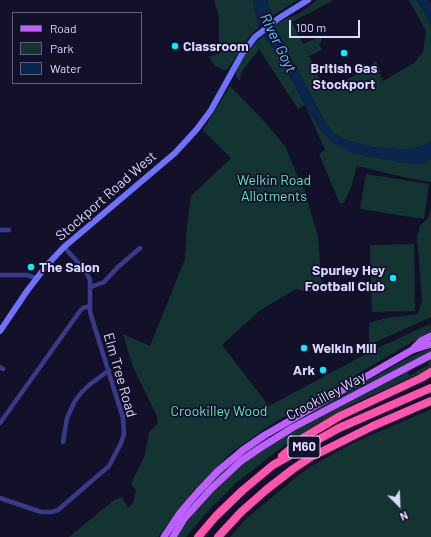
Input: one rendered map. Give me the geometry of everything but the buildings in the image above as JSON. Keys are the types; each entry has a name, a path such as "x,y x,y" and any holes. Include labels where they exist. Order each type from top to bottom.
{"highway":[{"name":"M60","path":"198,537 216,516 243,490 303,438 327,423 431,372"},
{"name":"M60","path":"273,465 339,428 431,388"},
{"name":"M60","path":"218,537 241,512 266,490 311,457 373,426 431,401"}],"main road":[{"name":"Stockport Road West","path":"0,331 36,278 64,247 175,153 197,129 211,110 242,54 260,32 308,0"},
{"name":"Crookilley Way","path":"412,350 421,341 431,336"},
{"name":"Crookilley Way","path":"164,537 180,513 198,492 218,471 243,450 265,435 412,350 431,344"},
{"name":"Crookilley Way","path":"173,537 184,519 211,489 241,461 292,428 431,355"}],"street":[{"path":"0,230 9,230"},
{"name":"Elm Tree Road","path":"0,498 41,512 58,510 109,466 124,434 123,418 92,318 90,306 90,280 85,270 64,247"},
{"path":"91,287 104,282 118,267 140,248"},
{"path":"0,275 26,275 36,278"},
{"path":"0,423 80,311 83,308 90,306"},
{"path":"63,442 67,418 75,401 88,386 109,370"}],"green space":[{"path":"214,0 253,0 259,27 245,42 226,70 215,66 209,57 221,53 219,45 219,15"},
{"path":"267,0 298,0 272,16"},
{"path":"317,0 332,1 292,22 303,44 322,36 323,37 319,45 322,50 309,56 325,90 356,75 355,74 364,70 376,61 383,81 414,63 423,52 426,31 409,0 416,0 425,13 431,27 431,140 423,146 408,150 372,147 346,140 333,133 324,120 274,26 281,21 300,13"},
{"path":"263,35 281,59 305,105 298,109 259,49 241,73 240,81 236,76 237,69 247,52"},
{"path":"230,86 263,120 285,146 300,182 308,196 306,197 318,236 322,289 308,292 296,289 259,311 222,345 269,406 375,349 430,324 431,331 274,423 232,452 194,490 158,537 69,537 114,500 122,497 128,508 133,503 136,490 131,484 145,455 149,432 158,423 156,414 133,367 123,334 150,346 185,259 191,196 231,158 203,130"},
{"path":"305,105 324,135 353,153 411,164 420,164 431,159 431,182 357,166 351,187 344,203 340,204 319,154 325,150"},
{"path":"366,174 429,184 424,219 360,209"},
{"path":"431,208 431,317 369,345 369,323 386,318 418,314 422,301 417,237 420,226 429,217"},
{"name":"Spurley Hey Football Club","path":"414,244 415,311 372,312 370,245"},
{"path":"431,348 431,353 241,458 210,485 169,537 181,518 206,487 247,451 298,420 408,358"},
{"path":"431,359 431,368 351,405 286,444 236,483 207,512 186,537 177,537 186,523 212,492 229,475 248,460 283,437 410,370 411,371 408,373 409,376 429,364 428,362 422,365 421,364"},
{"path":"431,409 431,537 230,537 247,518 301,473 315,464 353,443"}],"water":[{"path":"253,0 267,0 272,16 259,27"},
{"path":"416,0 429,0 431,3 431,27 425,13"},
{"name":"River Goyt","path":"274,26 324,120 333,133 346,140 372,147 408,150 423,146 431,140 431,159 420,164 411,164 353,153 338,146 324,135 305,105 281,59 263,35"}],"place":[{"name":"Classroom","path":"175,46"},
{"name":"British Gas Stockport","path":"344,53"},
{"name":"The Salon","path":"31,267"},
{"name":"Spurley Hey Football Club","path":"393,278"},
{"name":"Welkin Mill","path":"304,348"},
{"name":"Ark","path":"323,370"}],"park label":[{"name":"Welkin Road Allotments","path":"274,188"},
{"name":"Crookilley Wood","path":"219,411"}]}
